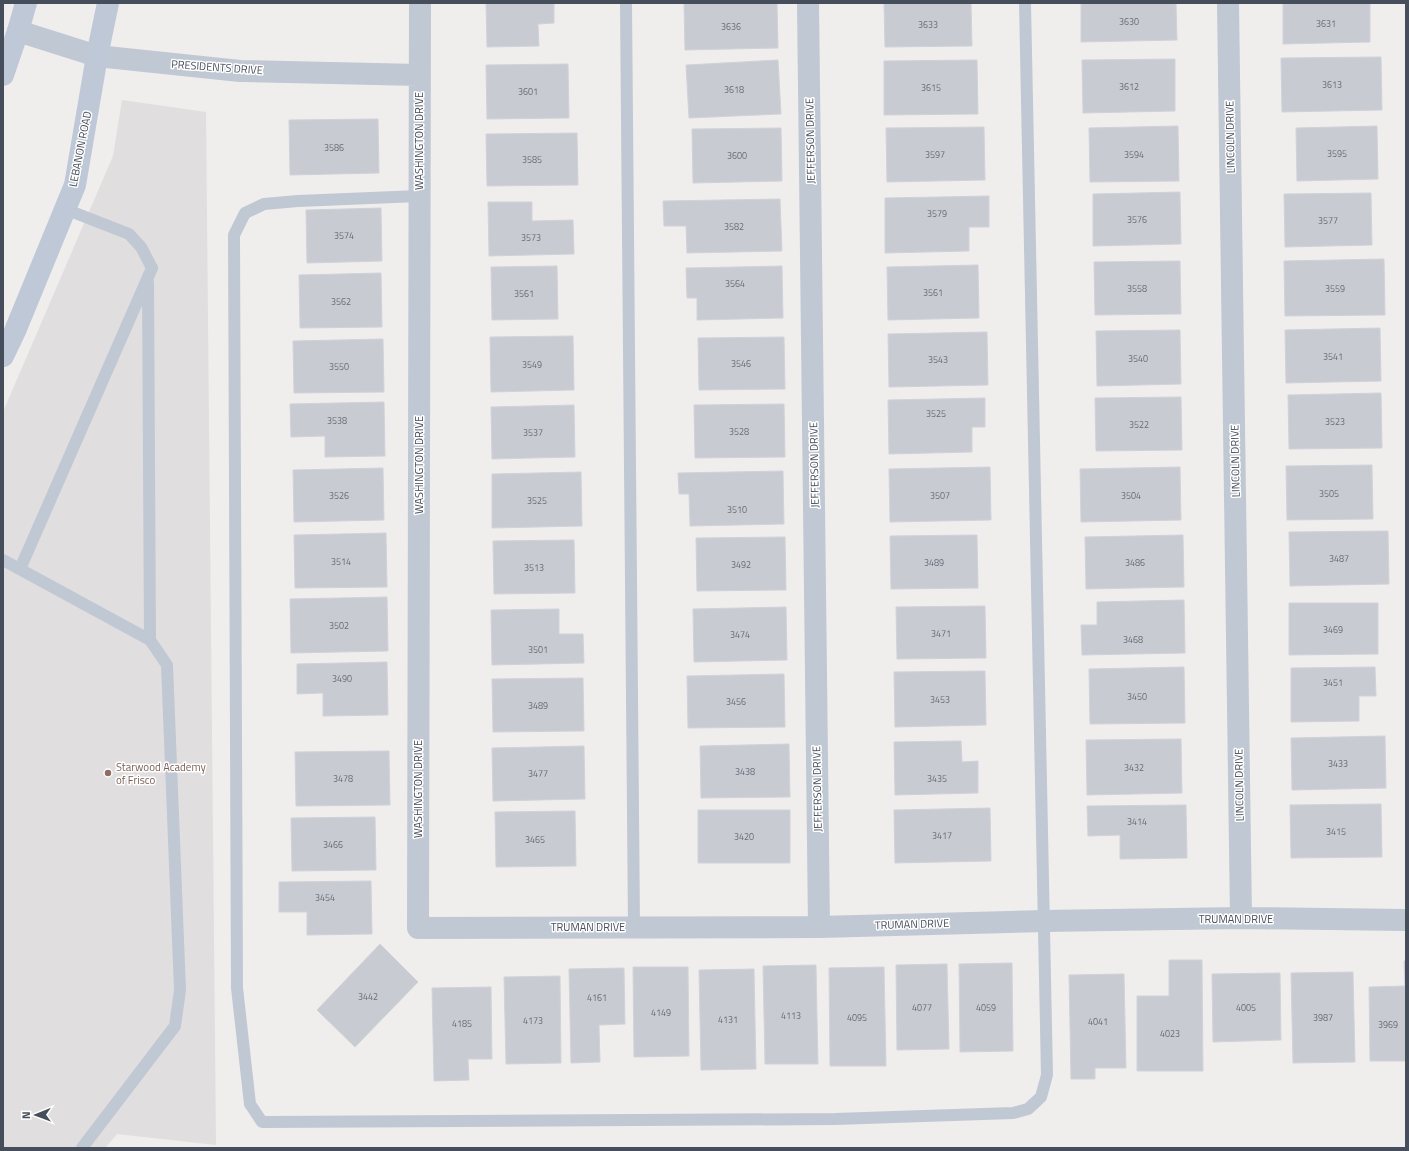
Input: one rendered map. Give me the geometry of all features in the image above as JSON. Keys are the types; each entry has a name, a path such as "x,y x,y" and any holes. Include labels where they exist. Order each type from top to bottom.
{"main road":[{"path":"3,75 26,3"},
{"name":"LEBANON ROAD","path":"3,356 15,331 75,185 97,56 108,3"}],"street":[{"name":"WASHINGTON DRIVE","path":"418,928 420,3"},
{"name":"JEFFERSON DRIVE","path":"808,3 819,926"},
{"name":"LINCOLN DRIVE","path":"1228,3 1241,918"},
{"name":"PRESIDENTS DRIVE","path":"18,31 97,56 240,70 420,75"},
{"name":"TRUMAN DRIVE","path":"418,928 819,926 1241,918 1406,920"}],"lane":[{"path":"626,3 634,927"},
{"path":"419,196 298,201 264,204 245,213 234,235 237,988 250,1104 262,1122 834,1119 1013,1112 1028,1109 1041,1097 1047,1075 1025,3"},
{"path":"20,569 152,268 141,247 129,234 65,209"},
{"path":"148,276 150,640"},
{"path":"3,560 150,640 167,665 180,990 175,1026 82,1148"}],"shaded area":[{"name":"Starwood Academy of Frisco","path":"122,100 206,112 216,1145 117,1134 105,1148 3,1148 3,412 113,156"}],"building":[{"path":"486,3 554,3 554,23 538,24 539,46 487,47"},
{"path":"684,3 777,3 778,48 685,50"},
{"path":"884,3 971,3 972,46 885,47"},
{"path":"1081,3 1176,3 1177,40 1081,42"},
{"path":"1283,3 1370,3 1370,42 1283,44"},
{"path":"1381,57 1382,110 1282,112 1281,58"},
{"path":"1175,59 1175,111 1083,113 1082,60"},
{"path":"778,60 781,114 689,118 686,65"},
{"path":"977,60 978,114 884,115 884,61"},
{"path":"568,64 569,118 487,119 486,65"},
{"path":"378,119 379,173 290,175 289,120"},
{"path":"1178,126 1179,181 1090,182 1089,128"},
{"path":"1377,126 1378,179 1297,181 1296,128"},
{"path":"984,127 985,180 887,182 886,128"},
{"path":"781,128 782,181 693,183 692,129"},
{"path":"577,133 578,185 487,186 486,134"},
{"path":"1180,192 1181,244 1093,246 1093,194"},
{"path":"1371,193 1372,245 1285,247 1284,194"},
{"path":"989,196 989,227 969,227 969,251 885,253 885,198"},
{"path":"780,199 782,251 687,253 686,226 664,226 663,201"},
{"path":"488,202 532,202 532,221 573,220 574,254 489,256"},
{"path":"381,208 382,261 307,263 306,210"},
{"path":"1384,259 1385,315 1285,316 1284,261"},
{"path":"1180,261 1181,314 1095,315 1094,262"},
{"path":"978,265 979,318 888,320 887,267"},
{"path":"557,266 558,319 492,320 491,267"},
{"path":"782,266 783,318 697,320 697,298 687,298 686,268"},
{"path":"381,273 382,327 300,328 299,275"},
{"path":"1380,328 1381,381 1286,383 1285,330"},
{"path":"1180,330 1181,384 1097,386 1096,331"},
{"path":"987,332 988,385 889,387 888,334"},
{"path":"573,336 574,390 491,392 490,337"},
{"path":"784,337 785,389 699,390 698,338"},
{"path":"383,339 384,392 294,393 293,341"},
{"path":"1381,393 1382,448 1289,449 1288,395"},
{"path":"1181,397 1182,450 1096,451 1095,398"},
{"path":"985,398 985,427 972,427 972,452 889,454 888,400"},
{"path":"384,402 385,456 325,457 325,436 291,437 290,404"},
{"path":"784,404 785,457 695,458 694,405"},
{"path":"574,405 575,457 492,459 491,407"},
{"path":"1372,465 1373,519 1287,520 1286,466"},
{"path":"990,467 991,520 890,522 889,469"},
{"path":"1180,467 1181,520 1081,522 1080,469"},
{"path":"383,468 384,520 294,522 293,470"},
{"path":"783,471 784,524 690,526 689,494 679,494 678,473"},
{"path":"581,472 582,526 492,528 492,474"},
{"path":"1388,531 1389,584 1290,586 1289,532"},
{"path":"386,533 387,587 295,588 294,535"},
{"path":"977,535 978,588 891,589 890,536"},
{"path":"1183,535 1184,587 1086,589 1085,537"},
{"path":"785,537 786,590 697,591 696,538"},
{"path":"574,540 575,593 494,594 493,541"},
{"path":"387,597 388,651 291,653 290,599"},
{"path":"1184,600 1185,653 1082,655 1081,625 1097,625 1097,602"},
{"path":"1289,603 1378,603 1378,654 1289,655"},
{"path":"985,606 986,658 897,659 896,607"},
{"path":"786,607 787,660 694,662 693,609"},
{"path":"559,609 559,634 583,634 584,663 492,665 491,610"},
{"path":"387,662 388,715 323,716 323,693 297,694 297,664"},
{"path":"1184,667 1185,723 1090,724 1089,669"},
{"path":"1375,667 1376,696 1359,696 1359,721 1291,722 1291,668"},
{"path":"985,671 986,725 895,727 894,672"},
{"path":"784,674 785,727 688,728 687,676"},
{"path":"583,678 584,731 493,732 492,679"},
{"path":"1385,736 1386,788 1292,790 1291,738"},
{"path":"1181,739 1182,793 1087,795 1086,740"},
{"path":"961,741 962,762 978,761 978,793 895,795 894,742"},
{"path":"789,744 790,797 701,798 700,746"},
{"path":"584,746 585,799 493,801 492,748"},
{"path":"389,751 390,805 296,806 295,752"},
{"path":"1381,804 1382,857 1291,858 1290,805"},
{"path":"1186,805 1187,858 1120,859 1120,835 1088,836 1087,806"},
{"path":"990,808 991,861 895,863 894,810"},
{"path":"698,810 790,810 790,863 698,863"},
{"path":"575,811 576,866 496,867 495,812"},
{"path":"375,817 376,870 292,871 291,818"},
{"path":"371,881 372,934 307,935 307,912 279,912 279,882"},
{"path":"380,944 418,982 355,1047 317,1010"},
{"path":"1169,960 1202,960 1203,1071 1137,1071 1137,996 1169,996"},
{"path":"1404,961 1406,961 1406,1061 1370,1061 1369,987 1405,986"},
{"path":"1012,963 1013,1051 960,1052 959,964"},
{"path":"947,964 949,1049 897,1050 896,965"},
{"path":"816,965 818,1064 765,1064 763,966"},
{"path":"633,967 688,967 689,1056 634,1057"},
{"path":"884,967 886,1066 830,1066 829,968"},
{"path":"624,968 625,1024 599,1025 600,1062 571,1063 569,969"},
{"path":"754,969 756,1069 701,1070 699,970"},
{"path":"1353,972 1355,1062 1293,1063 1291,973"},
{"path":"1280,973 1281,1040 1213,1042 1212,974"},
{"path":"1124,974 1126,1068 1095,1068 1095,1079 1071,1079 1069,975"},
{"path":"560,976 561,1063 506,1064 504,977"},
{"path":"491,987 492,1059 468,1059 469,1080 434,1081 432,988"}],"place":[{"name":"Starwood Academy of Frisco","path":"108,773"}]}
